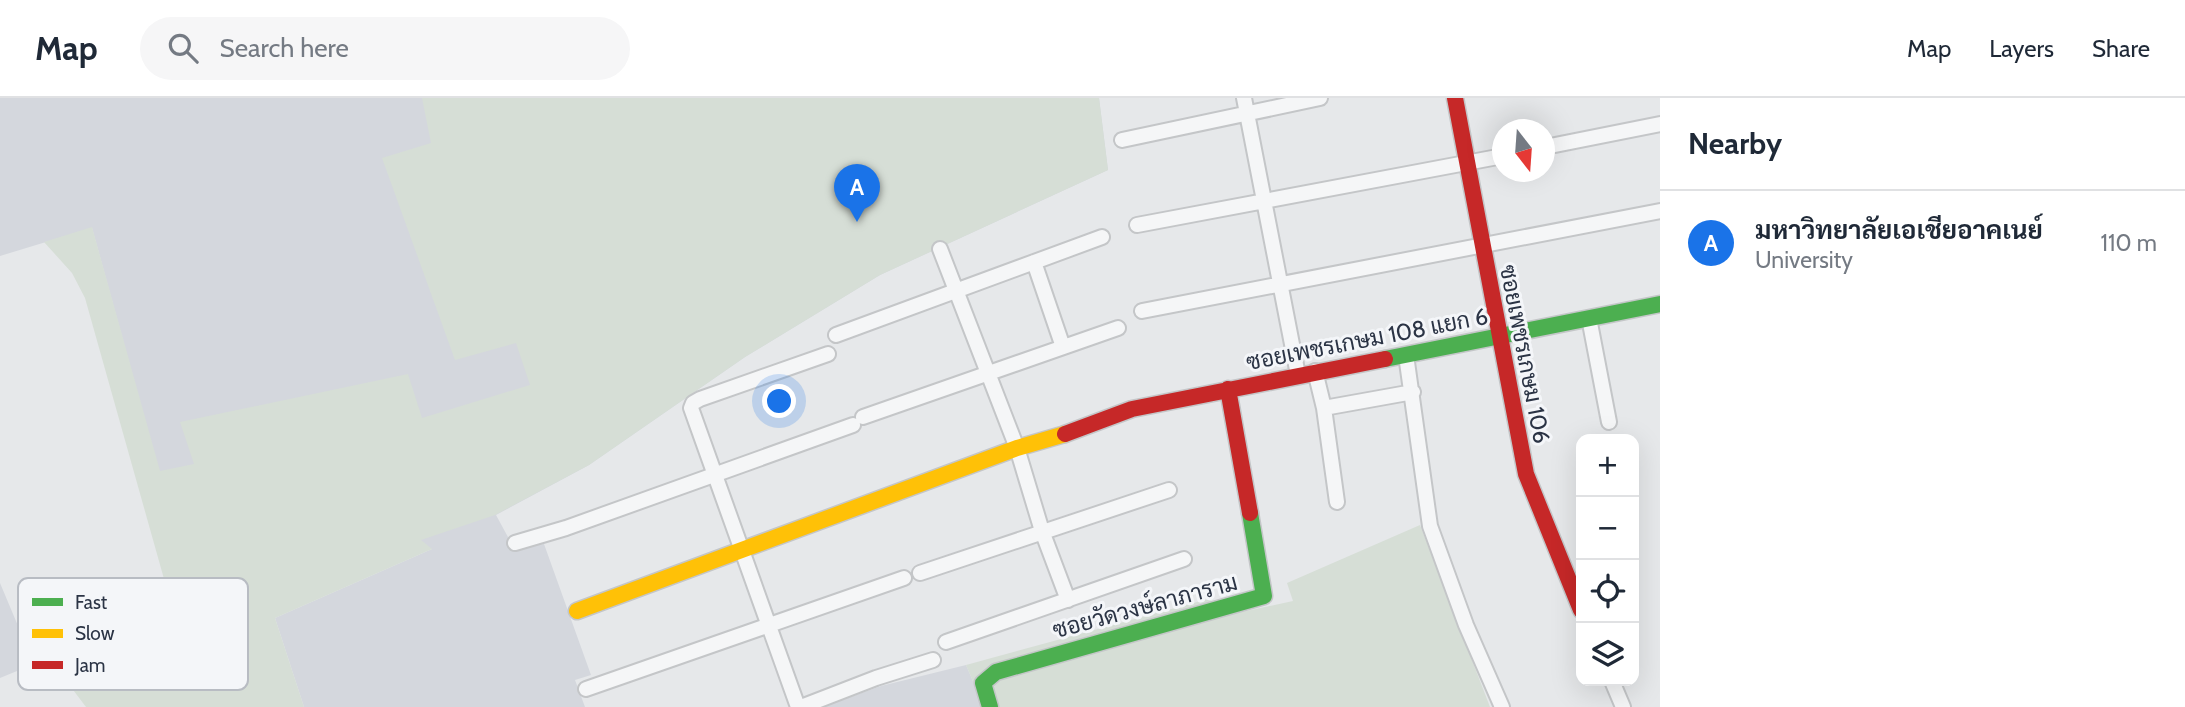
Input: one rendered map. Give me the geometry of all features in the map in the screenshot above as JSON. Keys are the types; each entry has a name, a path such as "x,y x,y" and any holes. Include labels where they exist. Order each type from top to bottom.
{"street":[{"path":"1244,98 1281,284 1307,373 1324,408 1337,502"},
{"path":"1122,140 1320,98"},
{"name":"ซอยเพชรเกษม 106","path":"1455,98 1480,246 1502,336 1525,474 1576,598"},
{"path":"1555,145 1660,124"},
{"path":"1137,225 1492,158"},
{"path":"1142,311 1660,211"},
{"path":"836,335 1102,237"},
{"path":"940,250 1017,448 1042,531 1068,600"},
{"path":"1034,262 1063,347"},
{"name":"ซอยเพชรเกษม 108 แยก 6","path":"577,611 1017,448 1164,401 1660,303"},
{"path":"1589,318 1609,422"},
{"path":"515,543 566,528 1118,328"},
{"path":"828,354 693,403 691,408 799,707 933,660"},
{"path":"1406,355 1429,520 1465,625 1502,707"},
{"name":"ซอยวัดวงษ์ลาภาราม","path":"990,707 983,683 996,672 1052,654 1255,601 1264,596 1228,388"},
{"path":"1324,408 1413,391"},
{"path":"920,573 1168,490"},
{"path":"946,642 1184,559"},
{"path":"586,688 904,578"},
{"path":"1614,686 1623,707"}],"shaded area":[{"path":"0,98 1099,98 1108,170 880,275 745,357 589,465 496,515 514,548 544,544 591,675 575,680 585,707 304,707 275,618 432,549 159,471 92,228 0,256"},
{"path":"422,98 1099,98 1108,170 880,275 745,357 589,465 495,515 421,540 432,549 275,618 304,707 86,707 73,690 248,690 248,578 164,578 85,298 72,273 44,242 92,227 160,471 194,464 180,422 408,374 422,418 530,385 516,343 455,360 382,158 431,143"},
{"path":"1420,525 1490,707 984,707 966,665 1208,599 1232,614 1293,601 1287,583"},
{"path":"0,583 18,626 18,671 0,678"},
{"path":"966,665 984,707 823,707 881,686"}],"traffic: fast":[{"path":"1385,359 1660,304"},
{"path":"990,707 983,683 996,672 1264,596 1250,513"}],"traffic: slow":[{"path":"577,611 1017,448 1065,434"}],"traffic: jam":[{"path":"1455,98 1526,474 1576,598"},
{"path":"1065,434 1132,409 1385,359"},
{"path":"1228,389 1250,513"}],"place":[{"name":"มหาวิทยาลัยเอเชียอาคเนย์","path":"857,222"}]}
